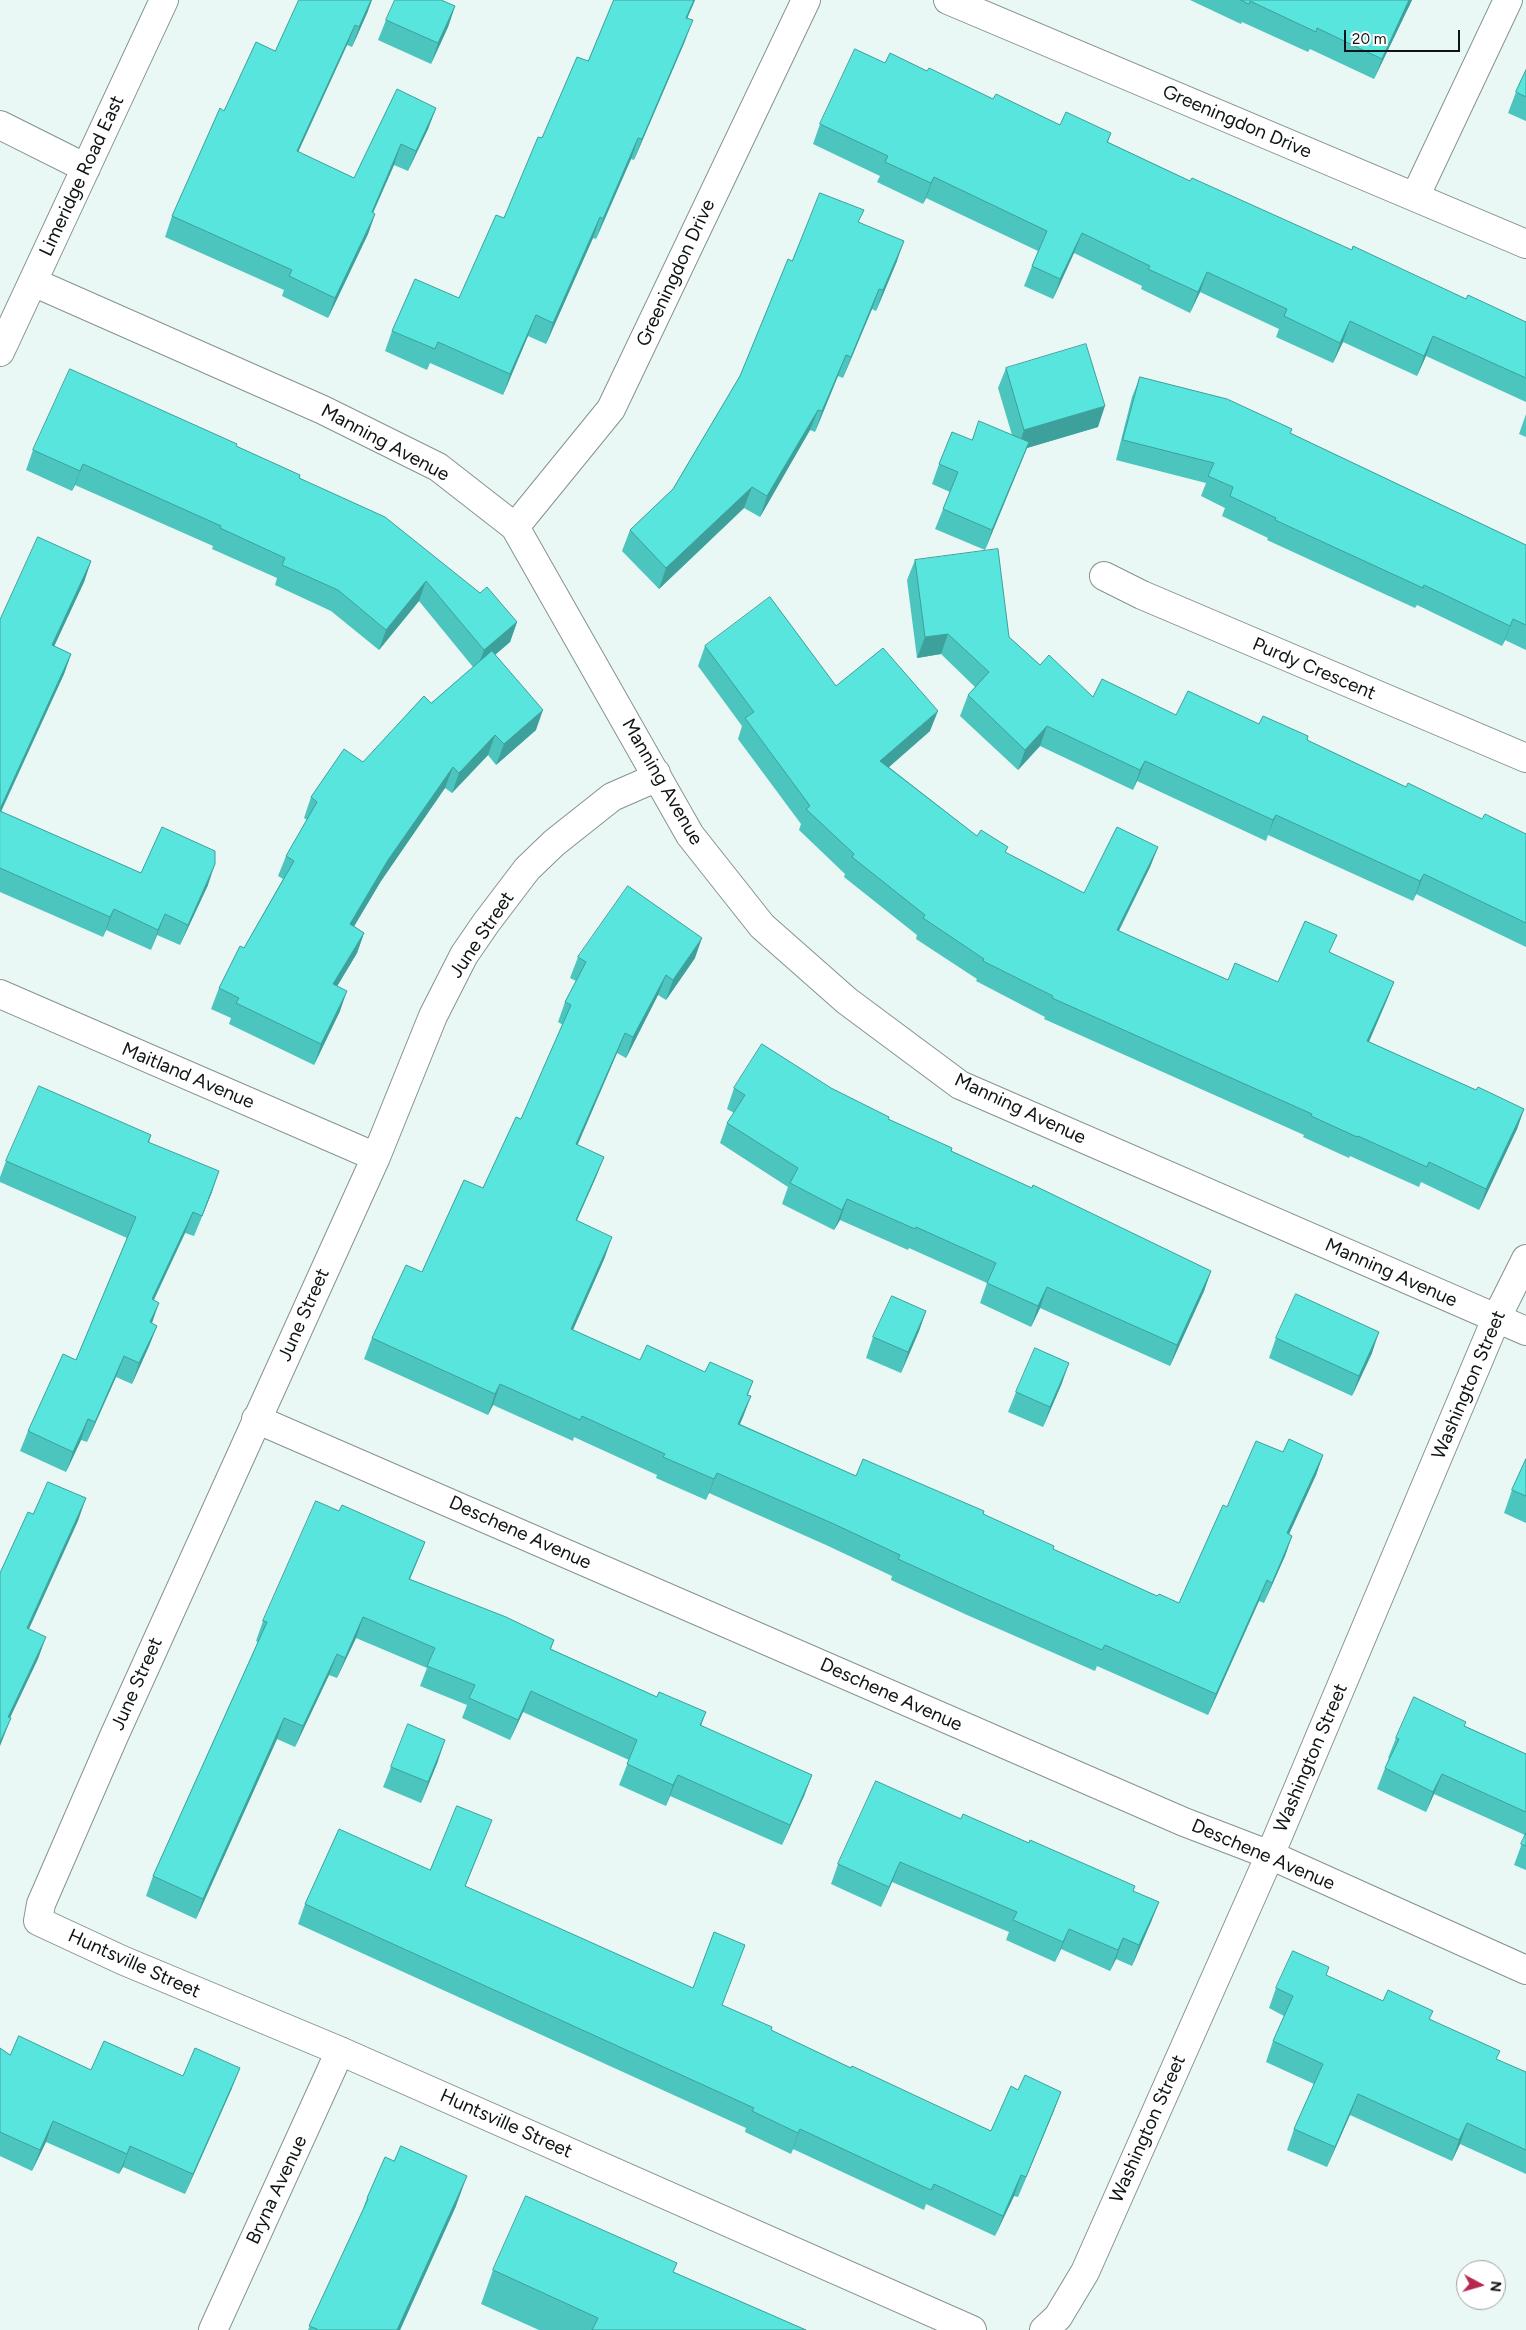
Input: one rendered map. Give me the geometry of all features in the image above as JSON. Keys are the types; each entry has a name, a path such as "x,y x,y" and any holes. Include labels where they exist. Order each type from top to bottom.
{"street":[{"name":"Limeridge Road East","path":"0,352 164,0"},
{"name":"Greeningdon Drive","path":"515,527 611,409 806,0"},
{"name":"Greeningdon Drive","path":"948,0 1526,244"},
{"path":"1415,197 1508,0"},
{"path":"0,125 86,168"},
{"name":"Manning Avenue","path":"33,282 323,410 438,467 515,527 690,835 762,926 847,1001 960,1085 1526,1331"},
{"name":"Purdy Crescent","path":"1104,576 1142,595 1526,758"},
{"name":"June Street","path":"38,1921 40,1904 256,1418 376,1157 441,1000 464,955 527,869 554,843 612,796 644,783 656,773"},
{"name":"Maitland Avenue","path":"0,994 376,1157"},
{"name":"Washington Street","path":"1044,2330 1058,2317 1084,2272 1270,1855 1496,1319 1526,1259"},
{"name":"Deschene Avenue","path":"256,1418 1184,1822 1270,1855 1526,1970"},
{"name":"Huntsville Street","path":"38,1921 122,1960 340,2051 972,2330"},
{"name":"Bryna Avenue","path":"213,2330 340,2051"}],"building":[{"path":"299,0 371,0 359,27 355,25 297,151 354,178 397,89 436,108 416,151 401,144 372,212 375,214 335,298 289,276 292,270 172,216 220,108 224,111 256,42 275,51"},
{"path":"395,0 441,0 455,6 438,43 386,20"},
{"path":"614,0 694,0 686,18 693,20 642,139 638,138 603,219 600,217 553,323 536,315 510,374 438,342 435,349 392,331 415,279 459,298 496,215 504,218 538,137 542,138 577,57 588,61"},
{"path":"1241,0 1409,0 1382,59 1317,28 1316,32 1250,1 1249,4"},
{"path":"855,49 885,63 890,53 927,71 929,68 993,99 996,94 1060,125 1066,112 1111,133 1107,142 1190,181 1192,178 1352,250 1353,246 1466,299 1468,295 1526,322 1526,378 1433,336 1424,356 1350,321 1340,343 1284,316 1287,309 1207,272 1198,292 1148,269 1150,266 1082,233 1060,279 1032,266 1047,231 934,177 931,183 885,162 888,156 820,124"},
{"path":"1526,70 1526,97 1516,92"},
{"path":"820,193 864,210 858,222 904,241 883,290 879,289 851,357 846,355 822,411 818,410 767,496 752,487 666,568 630,530 673,489 740,376 788,259 792,261"},
{"path":"1086,344 1105,406 1024,430 1006,368"},
{"path":"70,369 237,444 236,446 300,475 299,478 385,517 480,593 487,587 517,622 484,650 426,581 386,630 338,590 282,565 285,558 220,528 221,526 83,464 80,471 33,450"},
{"path":"1140,377 1227,399 1292,429 1290,433 1526,545 1526,625 1513,619 1510,626 1424,585 1423,588 1275,520 1276,518 1230,496 1233,487 1208,476 1214,463 1123,440"},
{"path":"979,421 1029,442 992,530 943,509 958,472 939,464 952,432 972,440"},
{"path":"38,537 91,561 52,645 71,654 0,809 0,620"},
{"path":"998,549 1009,637 1040,665 1049,655 1093,697 1102,679 1176,715 1188,691 1259,724 1263,716 1308,736 1307,740 1406,787 1408,783 1482,819 1485,814 1526,834 1526,923 1424,874 1420,881 1276,815 1273,820 1145,761 1140,770 1047,726 1025,750 968,695 989,672 948,634 925,637 915,560"},
{"path":"770,597 836,686 883,648 938,711 880,761 977,836 981,830 1008,847 1005,852 1084,893 1117,827 1158,847 1117,930 1228,980 1235,963 1278,982 1305,921 1337,935 1329,952 1394,982 1367,1041 1476,1090 1478,1087 1524,1109 1486,1189 1429,1162 1427,1167 1357,1137 1311,1116 1312,1114 1052,998 1053,996 983,961 984,959 923,918 925,915 852,857 854,854 806,809 810,806 745,718 754,712 705,646"},
{"path":"492,651 543,710 504,744 495,735 459,773 453,767 388,860 350,924 364,933 333,984 347,991 321,1044 236,1003 239,998 219,988 240,946 244,948 294,861 286,856 317,802 311,797 344,749 363,762 424,696 431,703"},
{"path":"0,811 141,873 162,827 215,851 215,864 188,925 165,914 158,930 114,909 110,917 0,868"},
{"path":"628,886 702,938 673,980 666,975 633,1037 625,1033 576,1144 604,1157 576,1220 612,1237 571,1329 640,1360 647,1345 705,1372 710,1362 753,1381 747,1395 751,1396 738,1424 856,1476 863,1459 984,1511 983,1514 1054,1546 1053,1549 1157,1596 1159,1594 1179,1603 1223,1505 1227,1507 1256,1441 1283,1452 1289,1439 1323,1455 1287,1533 1292,1536 1272,1583 1267,1580 1216,1694 1105,1645 1102,1650 898,1559 900,1555 834,1524 717,1473 714,1479 663,1457 665,1454 582,1416 580,1420 500,1384 495,1394 372,1338 406,1265 422,1272 464,1180 483,1188 516,1117 521,1119 571,1005 565,1002 586,962 578,957"},
{"path":"762,1044 831,1088 889,1117 888,1119 952,1148 951,1151 1032,1188 1033,1185 1211,1271 1177,1345 1047,1287 1038,1306 987,1283 996,1263 916,1227 915,1229 847,1199 842,1210 790,1183 798,1168 727,1123 745,1095 734,1088"},
{"path":"39,1086 151,1135 148,1142 219,1171 202,1216 193,1212 152,1299 159,1303 150,1322 157,1326 139,1363 124,1356 95,1422 88,1419 73,1452 28,1431 63,1354 76,1360 136,1217 6,1161"},
{"path":"1296,1294 1379,1332 1359,1376 1276,1338"},
{"path":"892,1296 926,1311 908,1352 873,1337"},
{"path":"1035,1348 1069,1363 1050,1407 1016,1392"},
{"path":"1526,1459 1526,1496 1512,1490"},
{"path":"48,1482 86,1498 27,1628 46,1637 8,1717 11,1718 0,1742 0,1573 28,1512 33,1514"},
{"path":"316,1501 339,1511 342,1505 425,1542 409,1579 506,1617 554,1640 550,1649 657,1697 659,1692 706,1712 700,1725 812,1775 790,1825 678,1775 673,1785 627,1764 637,1740 531,1691 518,1720 469,1698 475,1685 427,1666 435,1648 363,1617 345,1658 337,1654 303,1726 284,1718 203,1899 153,1876 267,1622 263,1621"},
{"path":"1414,1697 1466,1722 1464,1726 1526,1754 1526,1812 1442,1774 1433,1792 1385,1768 1399,1739 1396,1738"},
{"path":"408,1724 445,1740 428,1782 391,1767"},
{"path":"876,1781 961,1819 963,1814 1029,1843 1030,1840 1135,1886 1133,1891 1159,1902 1139,1945 1123,1938 1118,1950 1069,1929 1063,1942 1013,1920 1017,1912 900,1862 889,1887 838,1864"},
{"path":"457,1806 492,1820 465,1886 693,1988 714,1932 745,1945 722,2005 772,2027 771,2030 851,2068 852,2066 991,2131 1011,2086 1018,2090 1025,2075 1061,2092 1026,2177 1021,2175 1003,2216 934,2184 931,2190 800,2129 798,2133 752,2111 754,2108 305,1904 339,1829 430,1870"},
{"path":"1526,1833 1526,1846 1521,1844"},
{"path":"1293,1951 1329,1967 1326,1975 1383,2001 1388,1990 1433,2011 1429,2019 1500,2051 1496,2059 1526,2072 1526,2150 1467,2123 1459,2140 1358,2094 1335,2147 1294,2129 1323,2064 1273,2041 1293,1996 1276,1988"},
{"path":"19,2036 91,2070 104,2041 183,2076 195,2048 240,2068 193,2174 130,2146 127,2154 53,2121 40,2150 0,2132 0,2048 10,2055"},
{"path":"401,2146 467,2176 397,2330 317,2330 309,2326 368,2199 385,2157 394,2161"},
{"path":"526,2196 677,2263 673,2272 806,2330 592,2330 598,2318 493,2270"}]}
